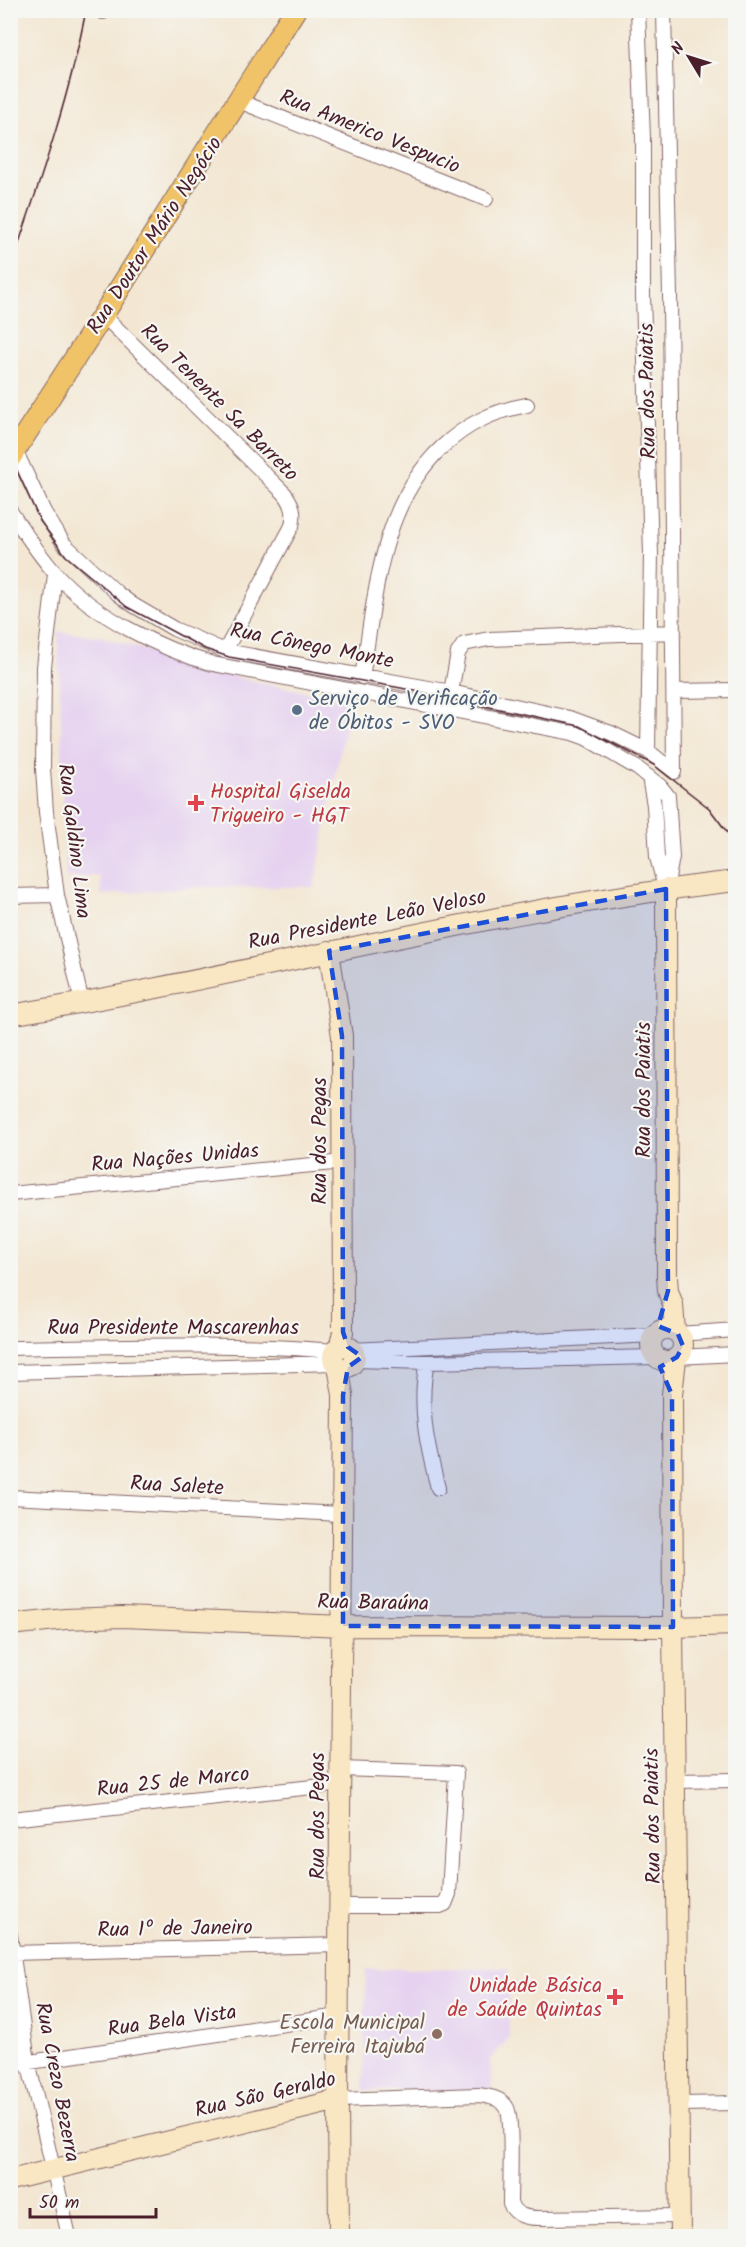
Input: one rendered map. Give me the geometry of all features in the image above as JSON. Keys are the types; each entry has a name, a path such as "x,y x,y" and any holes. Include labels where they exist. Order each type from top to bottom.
{"main road":[{"name":"Rua Doutor Mário Negócio","path":"13,454 295,10"},
{"name":"Rua Presidente Leão Veloso","path":"10,1015 82,1004 499,917 666,889 735,881"},
{"name":"Rua dos Paiatis","path":"666,889 668,1291 673,1305 666,1333"},
{"name":"Rua dos Pegas","path":"329,951 342,1036 344,1162 339,2236"},
{"path":"666,1333 683,1346 666,1358 650,1346 666,1333"},
{"name":"Rua dos Paiatis","path":"666,1358 672,1395 680,2236"},
{"name":"Rua Baraúna","path":"11,1621 123,1617 343,1626 673,1627 735,1625"},
{"name":"Rua São Geraldo","path":"10,2180 338,2100"}],"street":[{"name":"Rua dos Paiatis","path":"638,10 643,138 644,295 650,529 648,751"},
{"name":"Rua dos Paiatis","path":"664,10 668,136 674,771"},
{"name":"Rua Americo Vespucio","path":"239,101 486,199"},
{"path":"643,138 668,136"},
{"name":"Rua Tenente Sa Barreto","path":"103,315 285,494 293,505 292,526 225,651"},
{"path":"362,677 384,549 396,515 417,475 432,457 469,426 487,415 507,408 527,405"},
{"name":"Rua Cônego Monte","path":"13,454 53,528 81,561 133,605 174,629 225,651 451,692 570,718 611,733 648,751 674,771"},
{"name":"Rua Cônego Monte","path":"10,511 56,574 85,601 186,656 213,664 346,691 572,733 586,738 649,777 668,796"},
{"path":"650,529 673,528"},
{"name":"Rua Galdino Lima","path":"56,574 44,667 43,769 57,895 82,1004"},
{"path":"451,692 458,653 464,644 489,639 674,632"},
{"path":"675,691 735,690"},
{"name":"Rua dos Paiatis","path":"649,777 654,805 657,857 666,889"},
{"name":"Rua dos Paiatis","path":"666,889 672,857 668,796"},
{"path":"10,896 57,895"},
{"name":"Rua Nações Unidas","path":"10,1194 344,1162"},
{"name":"Rua Presidente Mascarenhas","path":"10,1372 735,1330"},
{"name":"Rua Presidente Mascarenhas","path":"10,1348 292,1347 427,1362 666,1358 735,1354"},
{"path":"427,1362 423,1382 424,1426 438,1488"},
{"name":"Rua Salete","path":"10,1497 341,1514"},
{"name":"Rua 25 de Marco","path":"10,1819 341,1776 456,1773 449,1893 445,1904 440,1906 340,1906"},
{"path":"675,1781 735,1780"},
{"name":"Rua Crezo Bezerra","path":"10,1935 28,2062 69,2236"},
{"name":"Rua 1º de Janeiro","path":"12,1953 340,1945"},
{"name":"Rua Bela Vista","path":"10,2065 339,2016"},
{"name":"Rua São Geraldo","path":"338,2100 491,2096 507,2108 510,2122 510,2204 518,2214 539,2218 679,2216"},
{"path":"680,2104 735,2103"}],"highlighted area":[{"path":"666,889 668,1291 658,1326 678,1334 683,1346 677,1357 660,1367 672,1395 673,1627 343,1626 343,1395 348,1367 362,1357 348,1347 343,1332 342,1036 329,951"}],"shaded area":[{"name":"Hospital Giselda Trigueiro - HGT","path":"58,632 98,636 244,679 350,701 314,887 201,887 101,895 100,876 66,878"},
{"name":"Escola Municipal Ferreira Itajubá","path":"508,1968 509,2038 490,2060 492,2092 363,2090 366,1969"}],"tram line":[{"path":"10,269 62,109 86,10"},
{"path":"10,455 40,521 66,556 127,607 205,649 229,657 401,688 579,726 654,765 709,808 736,844"}],"place":[{"name":"Serviço de Verificação de Óbitos - SVO","path":"297,710"},
{"name":"Hospital Giselda Trigueiro - HGT","path":"196,803"},
{"name":"Unidade Básica de Saúde Quintas","path":"615,1997"},
{"name":"Escola Municipal Ferreira Itajubá","path":"437,2034"}]}
